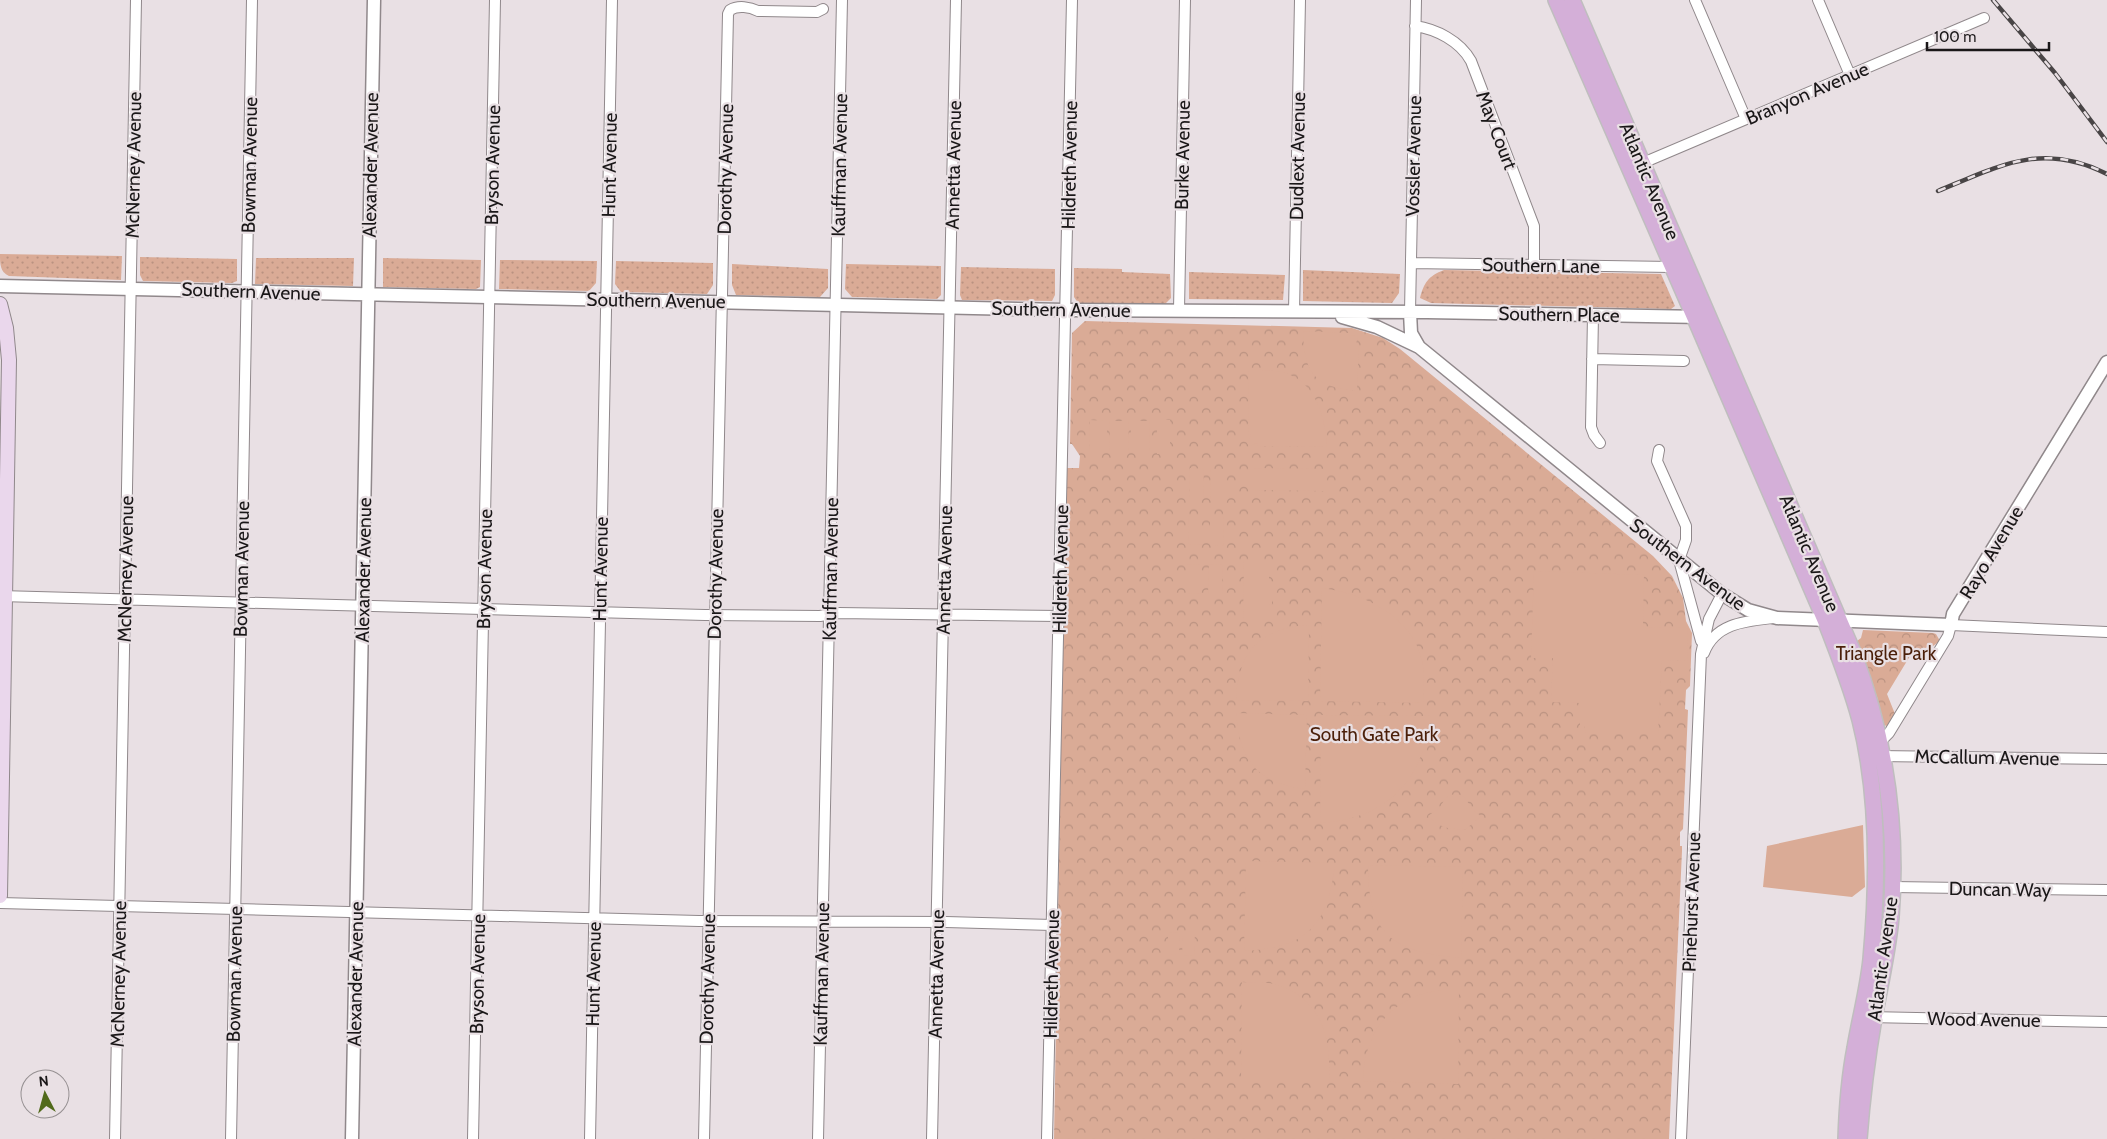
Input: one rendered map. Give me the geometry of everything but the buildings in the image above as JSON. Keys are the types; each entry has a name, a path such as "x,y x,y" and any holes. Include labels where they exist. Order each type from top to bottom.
{"main road":[{"name":"Atlantic Avenue","path":"1556,0 1636,165 1832,620 1861,673 1881,749 1891,824 1892,887 1890,919 1867,1017 1849,1082 1846,1139"},
{"name":"Atlantic Avenue","path":"1572,0 1636,165 1672,267 1701,317"},
{"path":"0,304 9,345 2,596 0,896"},
{"name":"Atlantic Avenue","path":"1832,620 1844,669 1860,721 1866,756 1876,871 1859,1139"}],"street":[{"name":"McNerney Avenue","path":"114,1139 136,0"},
{"name":"Bowman Avenue","path":"231,1139 252,0"},
{"name":"Alexander Avenue","path":"352,1139 374,0"},
{"name":"Bryson Avenue","path":"474,1139 495,0"},
{"name":"Hunt Avenue","path":"590,1139 612,0"},
{"name":"Annetta Avenue","path":"932,1139 956,0"},
{"name":"Hildreth Avenue","path":"1047,1139 1072,0"},
{"name":"Burke Avenue","path":"1179,310 1186,0"},
{"name":"Dudlext Avenue","path":"1294,312 1300,0"},
{"name":"Vossler Avenue","path":"1410,312 1416,0"},
{"path":"1695,0 1746,119"},
{"path":"1818,0 1850,75"},
{"name":"Dorothy Avenue","path":"704,1139 728,18 730,10 735,7 752,8 758,5 778,5 817,6 823,9 842,4"},
{"name":"Kauffman Avenue","path":"818,1139 842,4"},
{"name":"Branyon Avenue","path":"1636,165 1984,18"},
{"name":"May Court","path":"1415,26 1429,28 1450,39 1460,47 1471,61 1534,226 1534,265"},
{"name":"Southern Lane","path":"1411,263 1672,267"},
{"name":"Southern Avenue","path":"0,286 131,287 1065,310 1410,312"},
{"name":"Southern Avenue","path":"1312,312 1343,317 1377,327 1418,347 1678,560 1722,594 1748,610 1777,618 2107,632"},
{"path":"1410,312 1411,333 1418,347"},
{"name":"Southern Place","path":"1410,312 1701,317"},
{"path":"1593,315 1591,427 1600,443"},
{"path":"1592,359 1684,361"},
{"name":"Rayo Avenue","path":"1881,749 1948,636 1953,614 2107,362"},
{"path":"1659,450 1657,461 1686,526 1686,540 1678,560"},
{"name":"Pinehurst Avenue","path":"1678,560 1702,643"},
{"name":"Pinehurst Avenue","path":"1682,1139 1700,666 1702,643 1709,619 1722,594"},
{"path":"2,596 599,612 1058,616"},
{"name":"Pinehurst Avenue","path":"1700,666 1710,640 1725,628 1736,623 1777,618"},
{"name":"McCallum Avenue","path":"1866,756 1881,749 2107,759"},
{"name":"Duncan Way","path":"1892,887 2107,890"},
{"path":"0,903 594,919 1052,925"},
{"name":"Wood Avenue","path":"1867,1017 2107,1022"}],"green space":[{"path":"0,254 122,256 121,280 9,276 2,270"},
{"path":"140,257 237,259 237,281 232,283 143,281 140,275"},
{"path":"256,258 354,258 353,286 255,284"},
{"path":"383,258 481,260 480,287 476,289 383,287"},
{"path":"500,260 597,261 596,283 589,291 499,289"},
{"path":"616,261 713,263 713,285 707,294 621,292 615,284"},
{"path":"732,264 828,269 828,288 820,297 736,295 732,285"},
{"path":"846,264 941,266 941,295 937,299 852,297 845,289"},
{"path":"961,267 1055,269 1055,295 1052,301 962,300 960,295"},
{"path":"1074,268 1122,269 1122,272 1170,274 1171,298 1165,304 1078,303 1074,297"},
{"path":"1303,270 1400,274 1399,293 1392,303 1303,301"},
{"path":"1444,270 1661,274 1675,306 1671,309 1431,303 1420,298 1423,288 1428,281 1434,275"},
{"path":"1189,272 1285,275 1283,300 1189,299"},
{"name":"South Gate Park","path":"1085,321 1352,328 1383,338 1400,349 1653,556 1672,576 1683,598 1686,621 1692,633 1690,686 1686,690 1685,709 1688,710 1683,829 1680,832 1682,851 1669,1139 1054,1139 1066,468 1079,468 1080,456 1072,444 1070,444 1072,333"},
{"path":"1303,331 1349,333 1349,336 1355,335 1358,338 1356,343 1359,344 1357,391 1331,386 1314,375 1306,358"},
{"path":"1249,370 1269,370 1288,374 1298,379 1313,395 1318,404 1322,415 1327,447 1258,446 1257,443 1249,446 1247,443 1251,435 1248,434"},
{"path":"1090,420 1107,421 1107,450 1089,450"},
{"path":"1157,420 1170,420 1170,454 1157,454"},
{"path":"1110,421 1129,421 1128,451 1109,451"},
{"path":"1131,421 1150,421 1149,451 1131,451"},
{"path":"1190,468 1204,469 1203,498 1189,498"},
{"path":"1251,468 1323,469 1323,491 1251,490"},
{"path":"1211,469 1225,469 1225,499 1210,499"},
{"path":"1189,515 1202,515 1202,545 1188,544"},
{"path":"1210,516 1224,516 1223,546 1210,545"},
{"path":"1244,561 1269,561 1269,589 1272,589 1272,604 1268,605 1268,619 1243,619"},
{"path":"1187,564 1201,565 1201,594 1187,593"},
{"path":"1209,564 1223,565 1222,594 1208,594"},
{"path":"1534,571 1644,575 1643,627 1688,628 1687,661 1662,660 1658,734 1586,734 1584,726 1580,726 1580,703 1551,702 1553,658 1531,658"},
{"path":"1322,588 1354,595 1369,601 1397,619 1408,631 1417,645 1422,661 1424,676 1423,703 1320,701"},
{"path":"1309,625 1308,701 1236,700 1241,668 1255,646 1265,637 1277,631"},
{"name":"Triangle Park","path":"1863,630 1933,633 1936,634 1940,641 1933,646 1913,651 1887,694 1895,714 1888,726 1882,725 1877,705 1878,700 1857,641 1861,638"},
{"path":"1236,713 1307,715 1305,789 1275,781 1263,775 1254,767 1247,757 1242,744"},
{"path":"1321,715 1431,716 1419,760 1410,778 1397,793 1382,805 1364,814 1344,820 1320,823"},
{"path":"1456,794 1464,797 1473,810 1481,816 1466,829 1446,827 1428,816 1440,807 1447,797"},
{"path":"1863,825 1865,887 1852,897 1763,887 1767,846"},
{"path":"1246,861 1335,863 1327,902 1320,917 1311,929 1299,938 1284,945 1244,951"},
{"path":"1368,865 1463,867 1461,958 1418,951 1402,945 1389,936 1380,924 1373,909 1369,889"},
{"path":"1168,932 1180,933 1179,955 1168,954"},
{"path":"1183,933 1195,933 1194,956 1182,955"},
{"path":"1242,982 1276,984 1295,993 1306,1001 1315,1011 1326,1036 1329,1078 1241,1078"},
{"path":"1459,990 1458,1084 1363,1081 1369,1046 1375,1032 1384,1019 1409,999 1425,993"}],"railway":[{"path":"1993,0 2055,73 2107,142"},
{"path":"1938,191 2001,166 2041,158 2062,159 2084,164 2107,174"}]}
